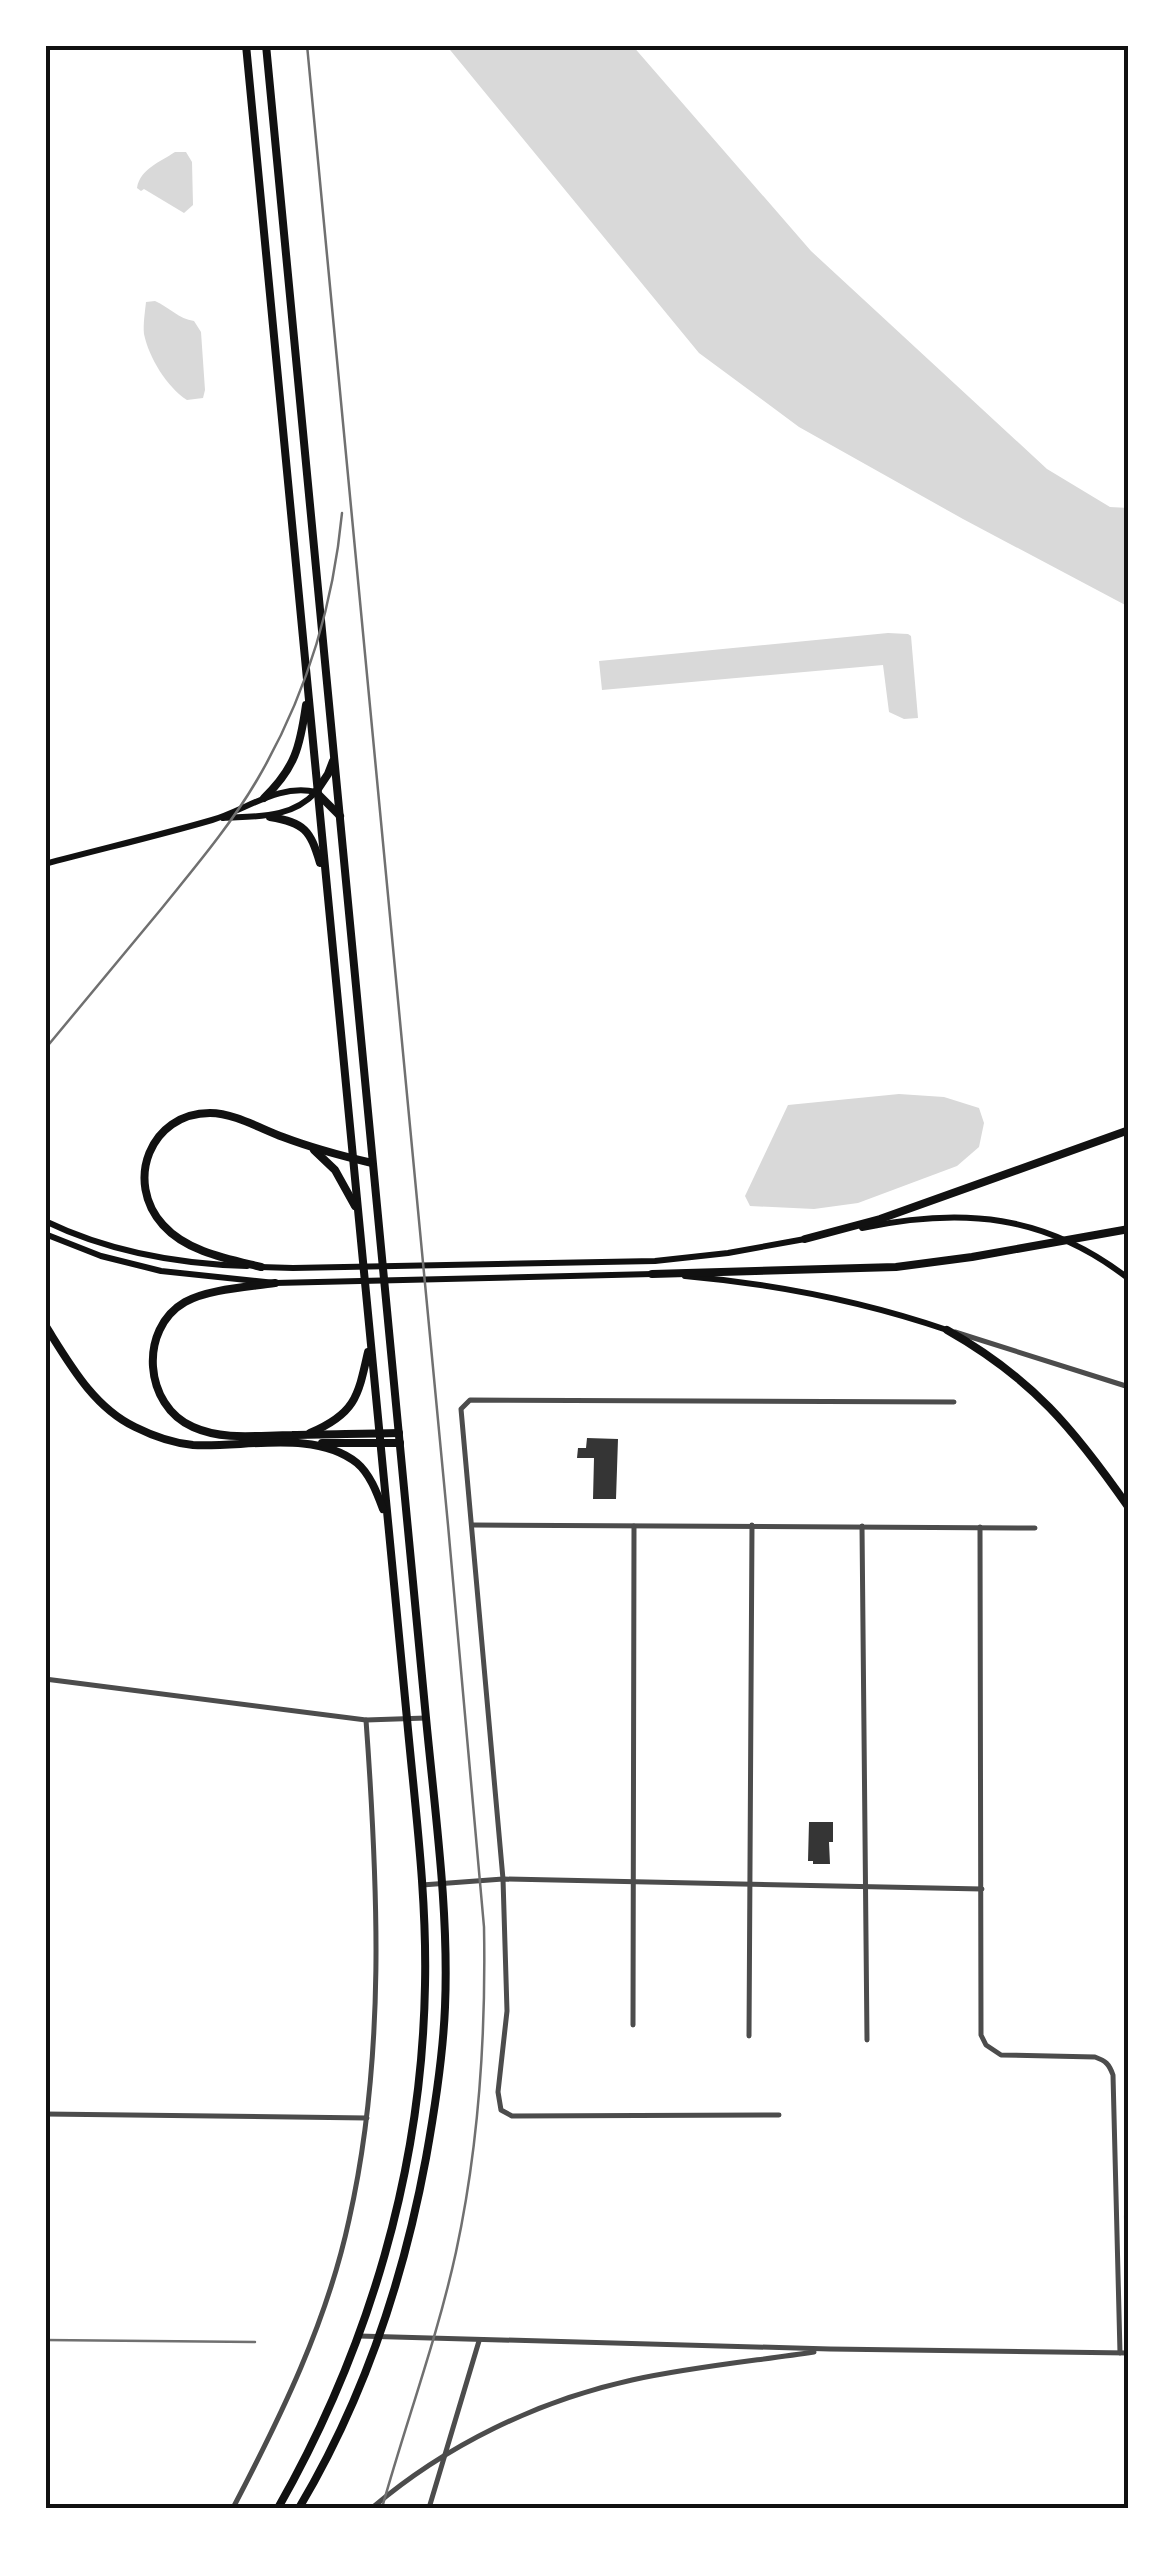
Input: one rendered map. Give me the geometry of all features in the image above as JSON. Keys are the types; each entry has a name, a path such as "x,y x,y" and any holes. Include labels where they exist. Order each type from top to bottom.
{"main road":[{"path":"246,45 407,1719 422,1885 425,1984 419,2093 400,2195 376,2288 339,2387 278,2508"},
{"path":"266,45 445,1938 445,2006 438,2089 412,2230 380,2338 347,2418 299,2508"},
{"path":"250,95 270,92"},
{"path":"252,115 273,113"},
{"path":"284,449 305,447"},
{"path":"264,798 280,782 299,748 308,691"},
{"path":"270,817 307,802 328,774 334,757"},
{"path":"45,864 216,818 295,790 316,792 340,816"},
{"path":"216,818 270,817 296,824 313,839 325,879"},
{"path":"261,1267 196,1248 163,1225 149,1202 148,1154 168,1126 188,1116 228,1116 310,1147 372,1163"},
{"path":"805,1240 880,1218 1129,1130"},
{"path":"310,1147 335,1170 358,1212"},
{"path":"45,1220 88,1238 144,1253 261,1267 334,1268 673,1259 728,1254 900,1220 948,1216 1028,1226 1103,1259 1129,1278"},
{"path":"388,1524 377,1494 355,1462 331,1449 304,1439 213,1434 182,1421 167,1406 152,1372 153,1352 169,1315 186,1301 206,1294 275,1283 896,1267 1019,1250 1129,1229"},
{"path":"45,1234 100,1256 162,1271 275,1283"},
{"path":"652,1274 738,1280 799,1290 947,1330 998,1361 1042,1398 1129,1508"},
{"path":"45,1325 80,1380 116,1416 160,1438 193,1445 399,1438"},
{"path":"304,1439 333,1423 350,1406 363,1376 370,1344"}],"street":[{"path":"947,1330 1129,1386"},
{"path":"779,2115 512,2116 499,2107 507,2010 503,1879 461,1409 470,1400 954,1402"},
{"path":"473,1525 1036,1528"},
{"path":"749,2036 752,1525"},
{"path":"634,1526 634,2025"},
{"path":"862,1526 867,2040"},
{"path":"980,1527 982,2035 986,2045 1000,2055 1106,2061 1112,2075 1120,2352"},
{"path":"45,1679 366,1720 426,1718"},
{"path":"233,2508 288,2398 325,2306 349,2222 367,2118 373,2059 375,1907 366,1720"},
{"path":"422,1885 503,1879 982,1888"},
{"path":"45,2114 367,2118"},
{"path":"359,2336 1129,2353"},
{"path":"430,2508 479,2341"},
{"path":"372,2508 431,2463 493,2428 550,2405 633,2380 830,2349"}],"shaded area":[{"path":"446,45 632,45 811,251 1047,469 1110,507 1129,508 1129,607 799,427 699,353"},
{"path":"175,152 186,152 192,162 193,205 184,213 137,188 146,171"},
{"path":"155,301 194,321 201,332 203,398 187,400 166,380 155,362 146,343 144,326 146,302"},
{"path":"888,633 911,636 918,718 904,719 889,712 883,665 602,690 599,661"},
{"path":"899,1094 944,1097 979,1108 984,1123 979,1147 957,1166 858,1203 814,1209 750,1206 745,1196 788,1105"}],"building":[{"path":"587,1438 618,1439 616,1499 593,1499 594,1458 577,1458 578,1448 586,1448"},
{"path":"809,1822 833,1822 830,1864 808,1861"}],"waterway":[{"path":"1125,2216 1129,2285"}],"railway":[{"path":"307,45 484,1927 479,2090 464,2212 440,2317 382,2508"},
{"path":"45,1049 199,862 257,780 289,717 314,651 332,583 342,513"},
{"path":"45,2340 255,2342"}]}
